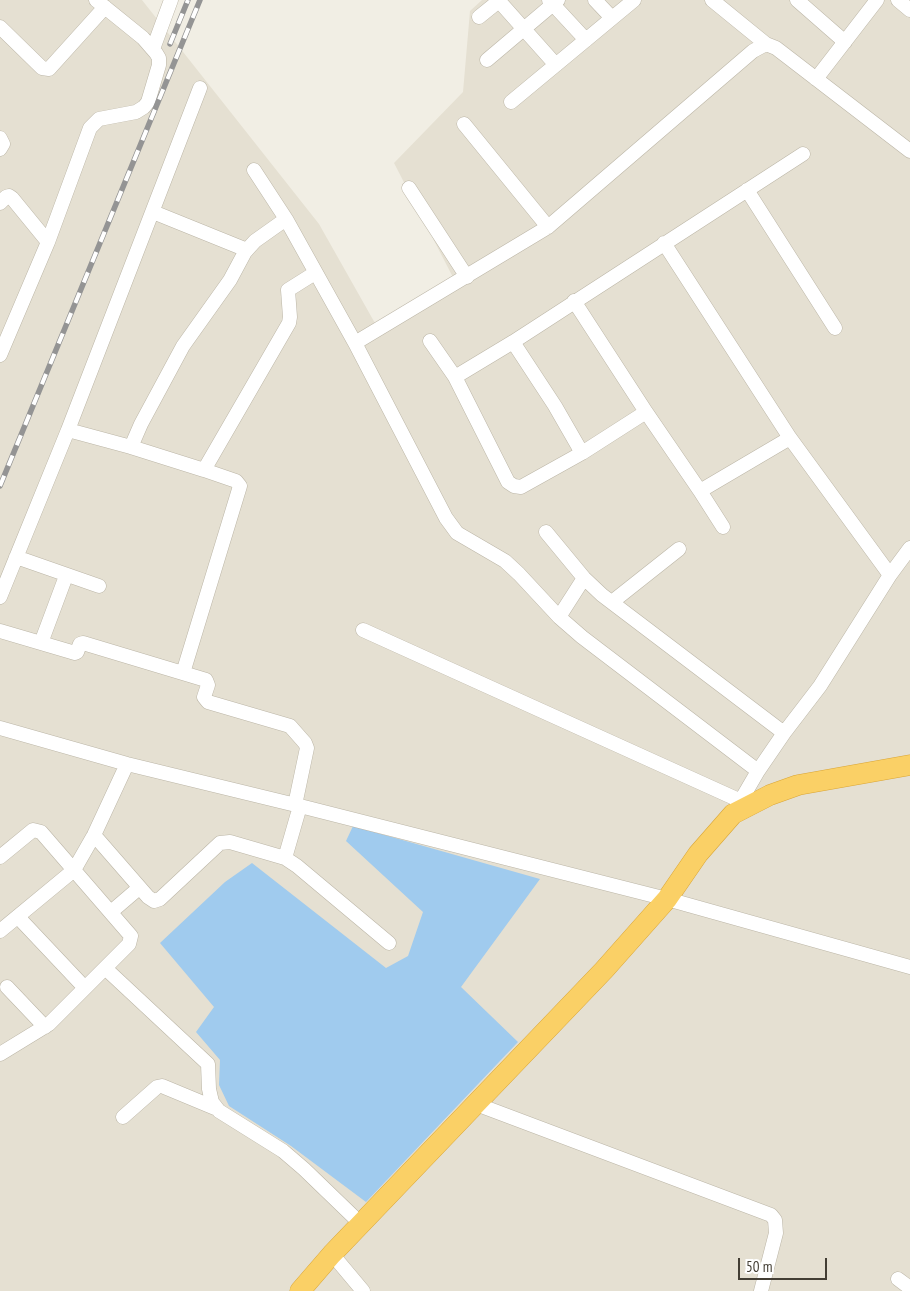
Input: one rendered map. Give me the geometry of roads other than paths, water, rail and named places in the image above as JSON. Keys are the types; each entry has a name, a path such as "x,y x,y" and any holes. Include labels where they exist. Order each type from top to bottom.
{"highway":[{"path":"300,1291 332,1254 604,970 667,899 698,854 737,808 798,785 910,765"}],"street":[{"path":"153,49 171,0"},
{"path":"479,17 499,0 556,65"},
{"path":"595,0 612,18"},
{"path":"510,102 634,0"},
{"path":"712,0 766,44 776,48 910,151"},
{"path":"797,0 845,42"},
{"path":"816,79 877,0"},
{"path":"898,0 910,10"},
{"path":"487,60 554,1 586,40"},
{"path":"0,27 42,68 49,69 101,4 136,32 159,58 159,65 148,102 144,107 136,112 99,119 93,124 48,242 0,355"},
{"path":"355,343 548,227 753,51 766,44"},
{"path":"0,597 68,430 200,88"},
{"path":"464,124 548,227"},
{"path":"0,138 3,144 0,149"},
{"path":"455,377 513,342 802,154"},
{"path":"254,170 286,219 355,343 446,518 456,533 505,561 559,617 582,637 758,771"},
{"path":"409,188 467,276"},
{"path":"747,190 836,328"},
{"path":"0,203 8,196 12,198 48,242"},
{"path":"152,212 247,250"},
{"path":"132,447 141,424 183,346 230,280 247,250 255,241 286,219"},
{"path":"664,243 790,438 894,569 910,572"},
{"path":"204,470 289,323 288,290 315,273"},
{"path":"574,301 723,527"},
{"path":"430,341 455,377 508,482 514,486 521,487 582,453 646,412"},
{"path":"513,342 555,406 582,453"},
{"path":"68,430 132,447 236,480 240,486 183,673"},
{"path":"700,491 790,438"},
{"path":"546,532 584,578 612,602 784,733"},
{"path":"612,602 679,548"},
{"path":"363,630 737,808 758,771 820,686 894,569 910,548"},
{"path":"16,557 99,586"},
{"path":"42,643 66,576"},
{"path":"559,617 584,578"},
{"path":"0,631 75,653 83,643 183,673 208,682 204,697 208,702 293,728 307,748 298,805 285,858"},
{"path":"0,728 126,764 298,805 667,899 910,966"},
{"path":"0,931 74,870 94,835 126,764"},
{"path":"0,857 34,830 38,830 131,936 131,940 106,968 45,1026 0,1054"},
{"path":"94,835 148,898 154,900 160,899 220,843 225,842 285,858 389,943"},
{"path":"111,912 139,888"},
{"path":"18,917 85,988"},
{"path":"106,968 208,1064 208,1084 215,1108"},
{"path":"7,987 45,1026"},
{"path":"123,1116 157,1087 162,1086 215,1108 287,1155 361,1224"},
{"path":"476,1104 771,1215 775,1220 776,1233 761,1291"},
{"path":"332,1254 364,1291"},
{"path":"898,1279 910,1288"}],"water":[{"path":"353,826 540,879 461,987 518,1042 366,1202 291,1146 229,1106 219,1085 220,1060 196,1032 214,1007 160,943 225,882 252,863 386,968 408,956 423,912 346,841"}],"railway":[{"path":"170,44 188,0"},
{"path":"0,486 200,0"}]}
